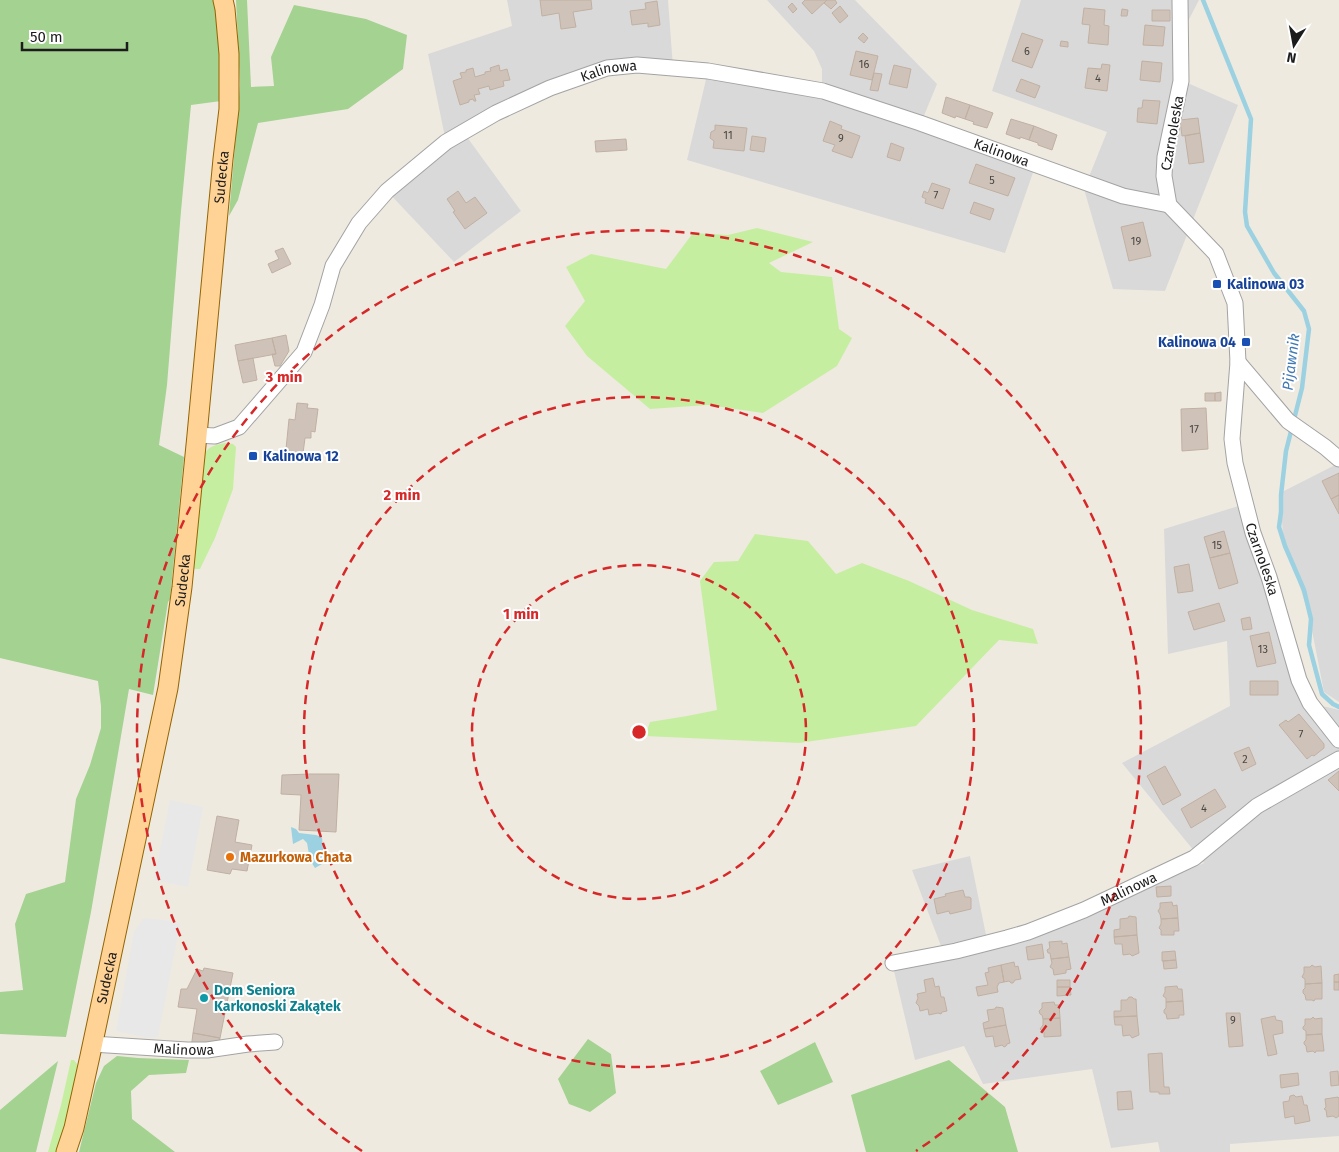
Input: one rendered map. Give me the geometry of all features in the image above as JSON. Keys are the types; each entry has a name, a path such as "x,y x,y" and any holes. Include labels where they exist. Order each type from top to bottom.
{"main road":[{"name":"Sudecka","path":"66,1152 74,1128 168,688 182,587 229,109 229,54 223,0"}],"street":[{"name":"Czarnoleska","path":"1180,0 1181,81 1165,157 1164,176 1169,205 1216,254 1235,303 1238,362 1232,439 1235,463 1253,532 1269,577 1299,680 1310,703 1339,740"},
{"name":"Kalinowa","path":"197,435 215,436 240,427 304,352 322,305 333,266 359,223 387,192 446,142 496,113 550,88 607,68 638,65 708,71 822,91 920,123 1122,196 1169,205"},
{"path":"1238,362 1288,421 1339,459"},
{"name":"Malinowa","path":"892,963 956,951 1007,938 1028,932 1084,910 1194,858 1257,806 1339,759"},
{"name":"Malinowa","path":"92,1044 197,1050 275,1042"}],"shaded area":[{"path":"507,0 668,0 673,67 607,68 464,133 521,211 454,262 387,191 446,142 428,54 512,26"},
{"path":"767,0 855,0 937,84 921,123 1036,164 1005,253 687,160 708,71 822,91 822,69 814,51"},
{"path":"1021,0 1199,0 1184,29 1183,81 1238,105 1165,291 1113,289 1084,189 1107,132 992,91"},
{"path":"1339,463 1339,702 1324,692 1309,615 1283,535 1280,493"},
{"path":"1245,504 1310,703 1339,710 1339,1136 1230,1144 1230,1152 1160,1152 1158,1142 1111,1148 1092,1069 983,1084 964,1046 915,1060 894,971 1063,926 1204,863 1122,763 1230,706 1227,641 1168,654 1164,529"},
{"path":"170,800 203,807 188,887 154,880"},
{"path":"970,856 986,935 941,946 912,870"},
{"path":"144,918 180,924 158,1037 149,1038 116,1031 134,932"}],"green space":[{"path":"0,0 218,0 221,101 191,105 167,385 159,445 184,457 170,599 153,695 129,689 91,912 66,1037 0,1034 0,992 23,990 15,924 26,894 65,882 76,799 90,765 101,728 101,706 98,681 0,658"},
{"path":"236,0 247,0 251,87 274,86 271,57 294,5 366,19 407,35 403,69 348,109 258,123 238,200 229,216 240,85"},
{"path":"757,228 813,242 769,263 781,272 832,277 839,329 852,338 837,366 763,413 708,405 650,409 587,356 565,326 585,301 566,267 591,254 666,269 693,233 728,235"},
{"path":"225,443 233,444 236,447 233,489 215,538 200,569 195,569 192,567 201,460 205,452 210,448"},
{"path":"755,534 808,541 836,574 862,563 909,581 972,610 1033,629 1038,644 999,640 916,726 799,743 645,736 650,722 717,710 700,581 714,562 738,561"},
{"path":"588,1039 611,1054 616,1093 590,1112 569,1104 558,1079"},
{"path":"815,1042 833,1082 778,1105 760,1071"},
{"path":"117,1056 189,1060 186,1073 149,1075 131,1091 132,1119 175,1152 79,1152 96,1083 104,1066"},
{"path":"71,1060 74,1060 77,1064 77,1069 67,1121 57,1152 48,1152 61,1105"},
{"path":"949,1060 1005,1107 1018,1152 866,1152 851,1095"},
{"path":"58,1061 36,1152 0,1152 0,1110"}],"water":[{"path":"291,827 299,833 322,837 324,860 322,864 315,868 310,860 307,843 303,839 293,844"}],"building":[{"path":"540,0 591,0 592,9 573,12 576,27 561,29 559,13 542,16"},
{"path":"805,0 827,0 812,14 802,3"},
{"path":"827,0 835,0 837,3 831,9 824,3"},
{"path":"657,1 660,25 648,27 648,23 632,25 630,11 646,9 645,3"},
{"path":"792,3 797,9 793,13 788,7"},
{"path":"840,6 848,16 840,23 832,13"},
{"path":"1084,8 1105,10 1104,25 1109,26 1108,45 1088,43 1090,25 1082,24"},
{"path":"1122,9 1128,10 1127,16 1121,16"},
{"path":"1152,10 1170,10 1170,21 1152,21"},
{"path":"1145,25 1165,27 1163,46 1143,45"},
{"path":"863,33 868,38 864,43 858,38"},
{"path":"1022,33 1043,40 1032,68 1012,61"},
{"path":"1061,41 1068,42 1068,47 1060,46"},
{"path":"856,51 878,56 872,80 850,75"},
{"path":"1142,61 1162,63 1160,82 1140,80"},
{"path":"1102,64 1110,65 1107,91 1085,88 1088,68 1101,69"},
{"path":"499,65 500,71 507,69 510,80 503,81 504,86 490,90 489,86 478,89 480,94 474,95 476,101 473,99 469,100 469,102 460,105 453,81 462,78 460,73 473,68 475,77 491,71 490,68"},
{"path":"894,65 911,69 907,88 889,84"},
{"path":"874,73 882,74 878,91 870,90"},
{"path":"1021,79 1040,86 1035,98 1016,91"},
{"path":"946,97 970,105 965,119 956,116 955,118 942,113"},
{"path":"1143,100 1160,101 1157,124 1137,122 1138,108 1142,108"},
{"path":"970,105 993,113 987,128 973,124 974,122 965,119"},
{"path":"1198,118 1200,133 1182,136 1180,120"},
{"path":"1011,119 1034,126 1029,140 1006,134"},
{"path":"830,121 842,126 841,129 860,136 852,158 832,151 835,145 823,141"},
{"path":"715,125 747,128 744,151 713,148 714,141 710,138 711,132 715,130"},
{"path":"1034,126 1057,135 1052,150 1029,140"},
{"path":"1200,133 1204,162 1189,164 1185,136"},
{"path":"752,136 766,138 764,152 750,150"},
{"path":"626,139 627,150 596,152 595,141"},
{"path":"891,143 904,148 900,161 887,157"},
{"path":"976,164 1015,178 1008,196 969,183"},
{"path":"932,183 950,189 943,209 925,203 926,199 922,197 924,191 928,193"},
{"path":"458,191 466,203 475,197 487,213 465,229 453,212 455,211 447,199"},
{"path":"974,202 994,209 990,220 970,213"},
{"path":"1143,222 1151,256 1129,261 1121,227"},
{"path":"283,248 291,264 272,273 268,264 279,259 275,251"},
{"path":"286,335 289,351 280,366 275,366 272,354 276,354 272,338"},
{"path":"272,338 276,354 238,361 235,345"},
{"path":"253,358 257,380 243,383 238,361"},
{"path":"1221,392 1221,401 1215,401 1215,393"},
{"path":"1205,393 1215,393 1215,401 1205,401"},
{"path":"297,403 308,404 307,408 318,409 315,432 311,431 311,438 305,438 302,461 285,459 289,419 295,420"},
{"path":"1206,408 1208,449 1182,451 1181,409"},
{"path":"1339,473 1339,495 1331,499 1322,481"},
{"path":"1339,495 1339,514 1331,499"},
{"path":"1224,531 1230,553 1210,558 1204,537"},
{"path":"1230,553 1238,583 1219,589 1210,558"},
{"path":"1189,564 1193,591 1178,593 1174,567"},
{"path":"1219,603 1225,621 1194,630 1188,612"},
{"path":"1250,617 1252,629 1243,630 1241,619"},
{"path":"1269,632 1276,663 1257,667 1250,636"},
{"path":"1250,681 1278,681 1278,695 1250,695"},
{"path":"1299,714 1324,744 1324,748 1307,759 1279,725 1286,720 1288,722"},
{"path":"1249,747 1256,764 1242,771 1234,753"},
{"path":"1165,766 1181,795 1163,805 1147,776"},
{"path":"1339,771 1339,791 1328,780"},
{"path":"339,774 336,832 299,830 301,795 281,794 282,775"},
{"path":"1215,789 1226,807 1191,828 1181,809"},
{"name":"Mazurkowa Chata","path":"217,816 239,820 235,842 252,845 247,871 232,869 230,874 207,870"},
{"path":"1171,886 1171,896 1157,897 1156,887"},
{"path":"963,890 965,897 971,898 971,909 950,914 949,911 937,914 934,899 946,896 945,894"},
{"path":"1172,902 1173,906 1177,905 1178,918 1161,919 1158,911 1160,903"},
{"path":"1129,916 1136,917 1137,935 1114,937 1114,930 1120,929 1120,919 1128,918"},
{"path":"1178,918 1179,931 1174,931 1174,935 1161,935 1159,928 1161,919"},
{"path":"1137,935 1139,953 1132,956 1130,954 1123,955 1122,944 1115,944 1114,937"},
{"path":"1062,941 1062,944 1067,943 1069,957 1051,959 1050,953 1047,950 1050,948 1049,942"},
{"path":"1042,944 1044,958 1028,960 1026,947"},
{"path":"1175,951 1176,960 1162,961 1162,952"},
{"path":"1069,957 1071,969 1066,970 1066,973 1054,975 1053,969 1050,967 1051,959"},
{"path":"1176,960 1177,968 1164,969 1163,961"},
{"path":"1014,962 1015,967 1018,966 1021,979 1015,980 1013,983 1009,981 1004,982 1001,965"},
{"path":"1001,965 1004,982 999,983 997,987 998,992 978,996 976,987 988,985 985,973 989,972 988,968"},
{"path":"1312,965 1315,967 1321,966 1322,983 1305,984 1305,979 1302,977 1304,967"},
{"name":"Dom Seniora Karkonoski Zakątek","path":"204,968 233,973 220,1038 193,1033 197,1009 178,1007 181,989 187,989 197,969 203,971"},
{"path":"1339,974 1339,982 1334,982 1334,975"},
{"path":"933,978 935,987 939,986 941,997 944,997 947,1011 941,1014 929,1015 928,1009 920,1011 916,1003 917,994 926,992 924,980"},
{"path":"1057,980 1070,980 1070,987 1057,987"},
{"path":"1334,982 1339,982 1339,990 1334,990"},
{"path":"1322,983 1322,999 1306,1000 1303,993 1305,984"},
{"path":"1177,986 1178,989 1182,989 1183,1001 1166,1002 1166,998 1163,996 1165,987"},
{"path":"1057,987 1070,987 1071,995 1057,996"},
{"path":"1129,997 1136,999 1137,1016 1114,1017 1114,1011 1121,1011 1121,1000 1127,1000"},
{"path":"1183,1001 1184,1015 1179,1015 1179,1018 1167,1019 1164,1013 1166,1002"},
{"path":"1054,1002 1055,1005 1059,1005 1060,1018 1043,1019 1039,1011 1042,1008 1042,1003"},
{"path":"996,1007 1003,1008 1006,1025 984,1029 983,1023 989,1021 987,1010 995,1009"},
{"path":"1226,1013 1240,1013 1243,1046 1229,1047"},
{"path":"1137,1016 1139,1035 1132,1038 1130,1035 1123,1036 1122,1025 1115,1025 1114,1017"},
{"path":"1275,1016 1276,1020 1282,1021 1283,1033 1273,1035 1277,1054 1268,1056 1261,1019"},
{"path":"1313,1017 1315,1019 1322,1018 1322,1034 1306,1035 1306,1031 1303,1029 1305,1019"},
{"path":"1060,1018 1061,1036 1044,1037 1044,1032 1040,1029 1043,1025 1043,1019"},
{"path":"1006,1025 1010,1043 1004,1047 1002,1045 995,1047 993,1036 986,1037 984,1029"},
{"path":"193,1033 220,1038 218,1047 191,1049"},
{"path":"1322,1034 1324,1051 1307,1052 1304,1044 1306,1035"},
{"path":"1162,1053 1164,1087 1169,1087 1170,1094 1150,1092 1148,1054"},
{"path":"1338,1071 1339,1085 1331,1086 1330,1072"},
{"path":"1298,1073 1299,1085 1281,1088 1280,1075"},
{"path":"1131,1091 1133,1109 1118,1110 1117,1092"},
{"path":"1294,1095 1296,1097 1302,1096 1304,1105 1307,1105 1310,1121 1295,1124 1294,1116 1285,1118 1283,1102 1289,1101 1290,1096"},
{"path":"1338,1097 1339,1116 1336,1118 1333,1116 1327,1117 1326,1110 1324,1109 1326,1107 1325,1099"}],"waterway":[{"name":"Pijawnik","path":"1203,0 1251,119 1245,212 1247,226 1274,273 1304,311 1309,329 1302,388 1286,451 1279,527 1304,590 1311,619 1309,645 1322,694 1339,707"}],"place":[{"name":"Kalinowa 03","path":"1217,284"},
{"name":"Kalinowa 04","path":"1246,342"},
{"name":"Kalinowa 12","path":"253,456"},
{"name":"Mazurkowa Chata","path":"230,857"},
{"name":"Dom Seniora Karkonoski Zakątek","path":"204,998"}]}
